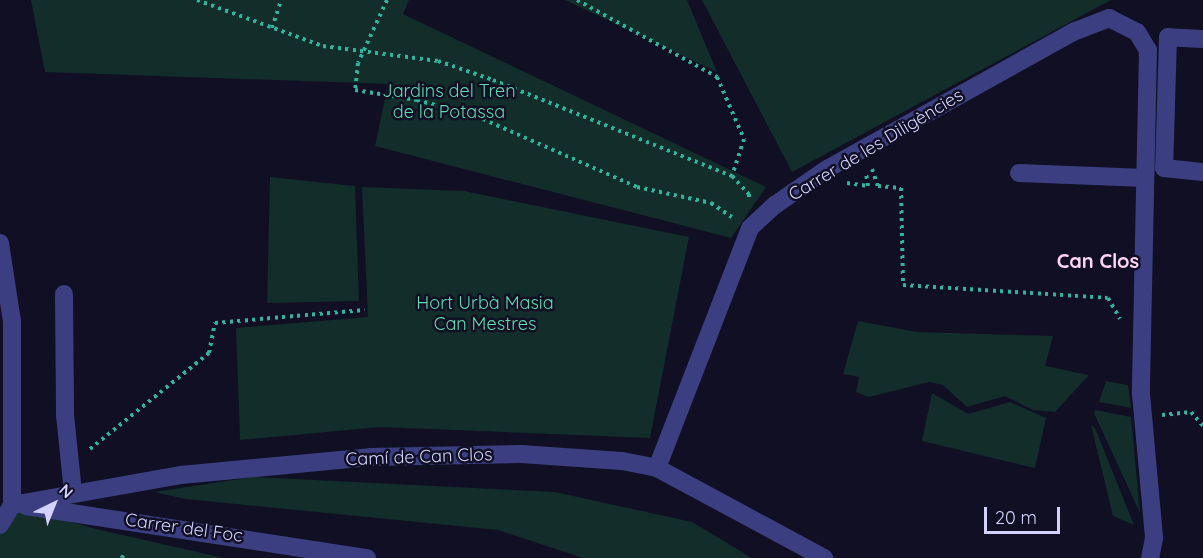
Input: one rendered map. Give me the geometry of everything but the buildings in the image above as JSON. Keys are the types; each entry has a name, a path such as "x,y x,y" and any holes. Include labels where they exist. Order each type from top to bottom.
{"street":[{"name":"Carrer de les Diligències","path":"657,468 750,228 775,205 827,169 1073,32 1109,18 1137,32 1148,50 1145,178"},
{"path":"1203,39 1168,37 1164,168 1203,172"},
{"path":"1019,173 1145,178 1141,394 1154,538 1150,558"},
{"path":"0,243 12,321 6,433 6,505 0,525"},
{"path":"64,294 65,415 73,493"},
{"name":"Camí de Can Clos","path":"6,505 181,475 370,457 521,454 622,461 657,468 815,555"},
{"name":"Carrer del Foc","path":"6,505 367,558"}],"path":[{"path":"197,0 322,46 438,61 732,176 749,194 750,228"},
{"path":"272,28 281,0"},
{"path":"387,0 358,63 355,90 417,100 476,116 637,187 711,203 750,228"},
{"path":"577,0 717,77 744,139 732,176"},
{"path":"856,183 868,186 865,171 872,168 878,186 901,188 899,223 903,285 1108,297 1124,325"},
{"path":"85,460 88,450 209,353 215,323 364,310"},
{"path":"1164,415 1191,412 1203,426"}],"green space":[{"name":"Jardins del Tren de la Potassa","path":"31,0 409,0 403,14 766,187 731,238 375,146 388,84 45,72"},
{"path":"565,0 687,0 717,72"},
{"path":"702,0 1111,0 792,172"},
{"path":"270,177 355,186 359,301 267,303"},
{"name":"Hort Urbà Masia Can Mestres","path":"362,187 464,191 689,237 650,438 380,427 240,440 236,328 368,317"},
{"path":"858,321 917,332 1053,336 1045,366 1089,375 1055,412 1033,410 1005,396 967,407 943,385 929,382 869,397 856,392 859,377 843,374"},
{"path":"1106,381 1128,385 1131,408 1099,402"},
{"path":"932,393 968,414 1010,402 1046,418 1035,468 922,441"},
{"path":"1095,410 1131,417 1140,513 1094,413"},
{"path":"1091,425 1095,428 1134,525 1113,516"},
{"path":"253,477 555,492 692,522 752,558 583,558 498,530 186,499 154,492"},
{"path":"12,505 96,529 224,558 0,558 0,525"}],"district":[{"name":"Can Clos","path":"1098,260"}]}
